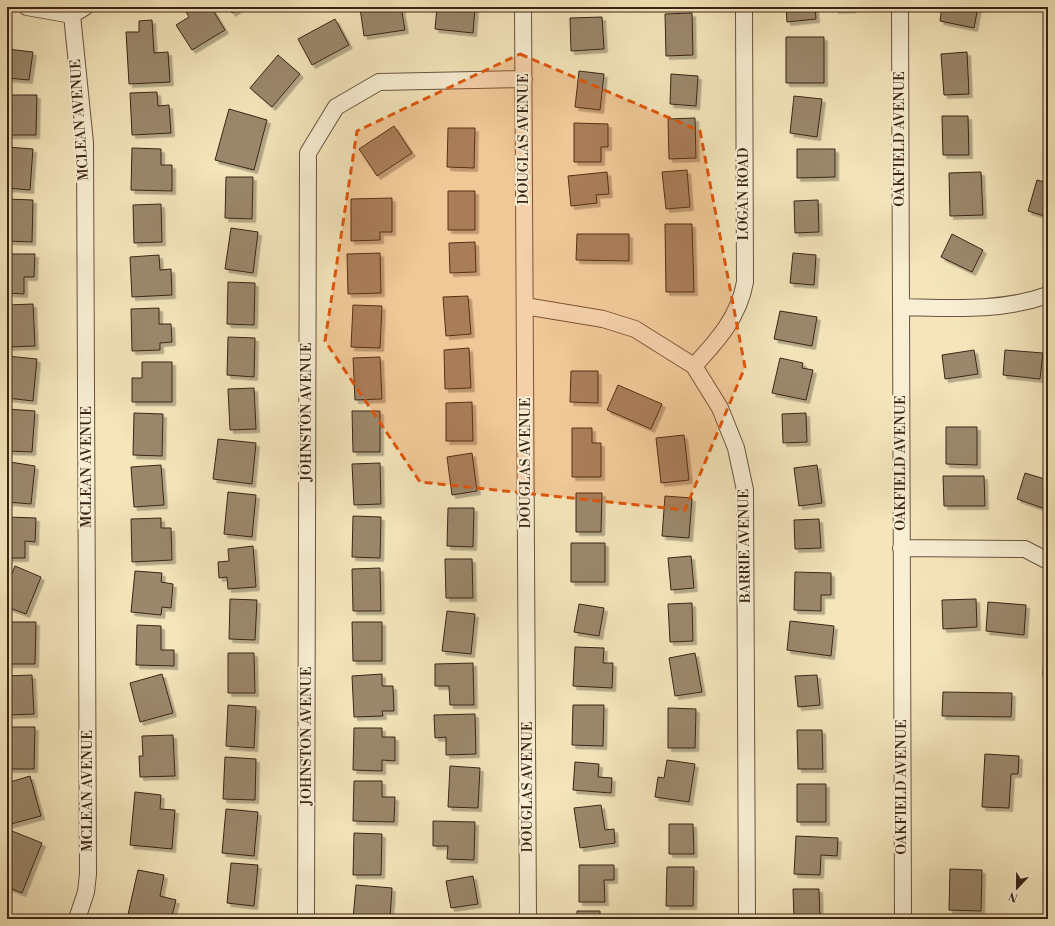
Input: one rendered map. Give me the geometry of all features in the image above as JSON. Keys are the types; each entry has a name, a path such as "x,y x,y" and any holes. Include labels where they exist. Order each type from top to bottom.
{"street":[{"path":"27,7 78,11"},
{"name":"DOUGLAS AVENUE","path":"523,7 528,919"},
{"name":"LOGAN ROAD","path":"694,366 714,345 730,323 742,295 745,282 744,7"},
{"name":"OAKFIELD AVENUE","path":"900,7 902,919"},
{"name":"MCLEAN AVENUE","path":"77,919 86,892 88,874 85,151 78,11"},
{"name":"JOHNSTON AVENUE","path":"306,919 308,152 336,107 379,82 524,79"},
{"path":"901,307 1002,306 1027,302 1048,295"},
{"name":"BARRIE AVENUE","path":"525,306 603,319 635,329 694,366 720,408 736,448 745,490 747,919"},
{"path":"901,548 1025,549 1048,561"}],"highlighted area":[{"path":"520,54 700,131 745,367 685,510 420,482 325,341 357,131"}],"building":[{"path":"211,7 225,30 192,50 176,25 189,17 184,8"},
{"path":"228,7 241,7 232,13"},
{"path":"401,7 405,30 364,36 360,8"},
{"path":"437,7 475,7 473,33 435,29"},
{"path":"786,7 815,7 816,19 787,22"},
{"path":"834,7 853,7 853,9 835,10"},
{"path":"942,7 978,7 974,28 940,21"},
{"path":"692,13 693,55 666,56 665,14"},
{"path":"602,17 604,49 571,51 570,18"},
{"path":"335,19 349,45 312,65 298,39"},
{"path":"152,20 154,53 168,52 170,82 129,84 126,32 139,32 139,21"},
{"path":"786,37 824,37 824,83 786,83"},
{"path":"7,49 33,52 29,80 7,78"},
{"path":"967,52 969,94 944,95 941,54"},
{"path":"278,55 300,74 272,107 250,88"},
{"path":"579,71 604,74 600,110 575,107"},
{"path":"671,74 698,76 696,106 670,104"},
{"path":"157,92 158,106 169,105 171,133 132,135 130,93"},
{"path":"7,95 37,95 36,135 7,135"},
{"path":"794,96 822,99 817,137 790,133"},
{"path":"229,109 267,120 254,170 215,160"},
{"path":"942,116 968,116 969,155 943,155"},
{"path":"695,118 696,158 669,159 668,119"},
{"path":"574,123 608,124 608,147 601,147 601,162 574,162"},
{"path":"394,126 412,153 377,176 359,149"},
{"path":"448,128 475,128 474,168 447,167"},
{"path":"1048,146 1048,167 1043,165"},
{"path":"7,147 33,149 30,190 7,188"},
{"path":"132,148 161,149 161,165 172,165 172,191 131,190"},
{"path":"797,149 835,149 835,177 797,178"},
{"path":"687,170 690,207 666,209 662,172"},
{"path":"607,172 609,194 596,195 597,203 571,206 568,176"},
{"path":"981,172 983,215 950,216 949,173"},
{"path":"226,177 253,177 252,219 225,218"},
{"path":"1037,180 1048,183 1048,217 1028,211"},
{"path":"448,191 475,191 475,230 448,230"},
{"path":"392,198 392,232 380,232 380,240 351,241 351,199"},
{"path":"7,199 33,200 32,242 7,241"},
{"path":"818,200 819,232 795,233 794,201"},
{"path":"161,204 162,242 134,243 133,205"},
{"path":"665,224 692,224 694,292 666,292"},
{"path":"231,228 258,232 253,273 225,269"},
{"path":"577,234 629,234 629,261 576,260"},
{"path":"952,234 983,250 972,272 941,257"},
{"path":"475,242 476,272 450,273 449,243"},
{"path":"380,253 381,293 348,294 347,254"},
{"path":"793,253 816,255 814,285 790,283"},
{"path":"7,254 35,254 34,277 24,277 24,294 7,293"},
{"path":"159,255 160,270 171,269 172,295 132,297 130,257"},
{"path":"228,282 255,283 254,325 227,324"},
{"path":"468,296 471,334 446,336 443,297"},
{"path":"33,304 35,346 8,347 7,305"},
{"path":"353,305 382,306 380,348 351,347"},
{"path":"159,308 159,324 171,324 172,342 160,343 160,350 132,351 131,309"},
{"path":"780,311 817,317 812,346 774,339"},
{"path":"228,337 255,338 254,377 227,375"},
{"path":"469,348 471,388 445,389 444,350"},
{"path":"974,350 978,374 945,379 942,355"},
{"path":"1005,350 1043,353 1040,379 1003,375"},
{"path":"7,356 37,359 33,401 7,398"},
{"path":"380,357 382,399 355,400 353,358"},
{"path":"780,358 803,363 802,368 813,370 806,400 772,393"},
{"path":"142,362 172,362 172,402 132,402 132,378 142,378"},
{"path":"571,371 598,371 598,403 570,402"},
{"path":"618,385 662,404 651,429 607,410"},
{"path":"254,388 256,429 230,430 228,389"},
{"path":"472,402 473,441 446,441 446,403"},
{"path":"7,409 35,411 32,452 7,451"},
{"path":"352,411 380,411 380,452 353,452"},
{"path":"134,413 163,414 162,456 133,455"},
{"path":"806,413 807,442 783,443 782,414"},
{"path":"946,427 977,427 977,465 946,464"},
{"path":"572,428 592,428 592,443 601,443 601,477 572,477"},
{"path":"684,435 689,480 661,483 656,438"},
{"path":"218,439 256,443 252,484 213,479"},
{"path":"472,453 477,491 452,495 447,457"},
{"path":"10,462 35,466 31,504 7,502"},
{"path":"380,463 381,504 354,505 352,464"},
{"path":"161,465 164,505 134,507 131,467"},
{"path":"817,465 822,503 799,506 794,468"},
{"path":"1025,473 1048,480 1048,510 1017,499"},
{"path":"943,476 984,476 985,506 944,506"},
{"path":"228,492 256,495 252,537 224,534"},
{"path":"576,493 602,493 601,532 576,532"},
{"path":"665,496 692,498 689,538 662,536"},
{"path":"448,508 474,508 473,547 447,546"},
{"path":"353,516 381,517 380,558 352,557"},
{"path":"7,517 36,518 35,542 25,541 25,558 7,558"},
{"path":"161,518 161,528 171,528 172,560 132,562 131,519"},
{"path":"819,519 821,548 795,549 794,520"},
{"path":"571,543 605,543 605,582 571,582"},
{"path":"253,546 256,587 228,589 227,577 219,578 218,562 229,561 228,549"},
{"path":"691,556 694,588 671,590 668,558"},
{"path":"445,559 472,559 473,598 446,598"},
{"path":"15,566 41,577 26,614 7,607 7,586"},
{"path":"380,568 381,611 353,611 352,569"},
{"path":"135,571 162,573 161,582 173,584 171,608 162,607 161,615 131,612"},
{"path":"795,572 831,573 831,595 821,595 821,611 794,610"},
{"path":"230,599 257,600 255,640 229,639"},
{"path":"976,599 977,627 943,629 942,600"},
{"path":"988,602 1026,605 1024,635 986,631"},
{"path":"692,603 693,641 670,642 668,604"},
{"path":"579,604 604,608 599,636 574,632"},
{"path":"447,611 475,614 471,654 442,651"},
{"path":"790,621 834,626 831,656 787,650"},
{"path":"8,622 36,622 35,664 7,664"},
{"path":"352,622 382,622 382,661 353,661"},
{"path":"137,625 161,626 161,650 174,650 174,666 136,665"},
{"path":"575,647 604,648 603,663 613,663 612,688 573,686"},
{"path":"1044,647 1048,647 1048,676 1043,676"},
{"path":"228,653 254,653 255,693 228,693"},
{"path":"695,653 702,692 675,696 669,658"},
{"path":"473,663 474,705 450,705 449,686 435,686 435,664"},
{"path":"162,674 173,713 140,722 130,683"},
{"path":"382,674 382,686 393,686 394,711 382,711 383,716 354,717 352,676"},
{"path":"32,675 34,714 8,715 7,676"},
{"path":"817,675 820,705 798,707 795,676"},
{"path":"943,692 1012,693 1011,717 942,716"},
{"path":"228,705 256,707 254,748 226,746"},
{"path":"573,705 604,705 603,746 572,745"},
{"path":"668,708 696,709 695,748 668,748"},
{"path":"475,714 476,754 446,755 446,737 435,738 434,715"},
{"path":"7,727 35,727 34,769 7,769"},
{"path":"354,728 382,728 382,737 395,737 395,761 382,760 382,771 353,770"},
{"path":"797,730 822,730 823,769 798,769"},
{"path":"173,735 175,776 140,777 139,756 143,756 142,736"},
{"path":"985,754 1019,756 1018,774 1011,774 1009,808 982,807"},
{"path":"225,757 256,759 255,800 223,799"},
{"path":"667,760 695,764 689,802 655,797 658,777 664,778"},
{"path":"575,762 599,764 598,777 612,778 611,793 573,790"},
{"path":"450,766 480,768 478,808 448,807"},
{"path":"30,776 41,816 7,825 7,783"},
{"path":"354,781 382,781 382,797 395,797 394,822 353,821"},
{"path":"797,784 826,784 826,822 797,822"},
{"path":"135,792 161,795 160,809 175,810 172,849 130,845"},
{"path":"601,805 605,830 614,829 615,843 580,848 574,808"},
{"path":"226,809 258,812 254,856 222,853"},
{"path":"433,821 475,822 474,860 447,859 448,846 433,846"},
{"path":"669,824 693,824 694,854 669,854"},
{"path":"7,829 42,843 22,893 7,887"},
{"path":"354,833 382,834 381,875 353,875"},
{"path":"796,836 838,838 837,856 821,855 820,875 794,874"},
{"path":"231,863 258,865 254,906 227,903"},
{"path":"579,865 614,865 614,880 604,880 605,902 579,902"},
{"path":"667,867 694,867 693,906 666,906"},
{"path":"950,869 982,870 981,911 949,910"},
{"path":"138,870 164,875 160,896 176,900 171,919 151,916 150,919 127,919"},
{"path":"473,876 478,904 451,908 446,881"},
{"path":"356,885 392,888 390,919 353,919"},
{"path":"793,889 819,889 820,919 794,919"},
{"path":"577,911 600,911 600,919 577,919"},
{"path":"256,916 256,919 228,919 228,917"}]}
